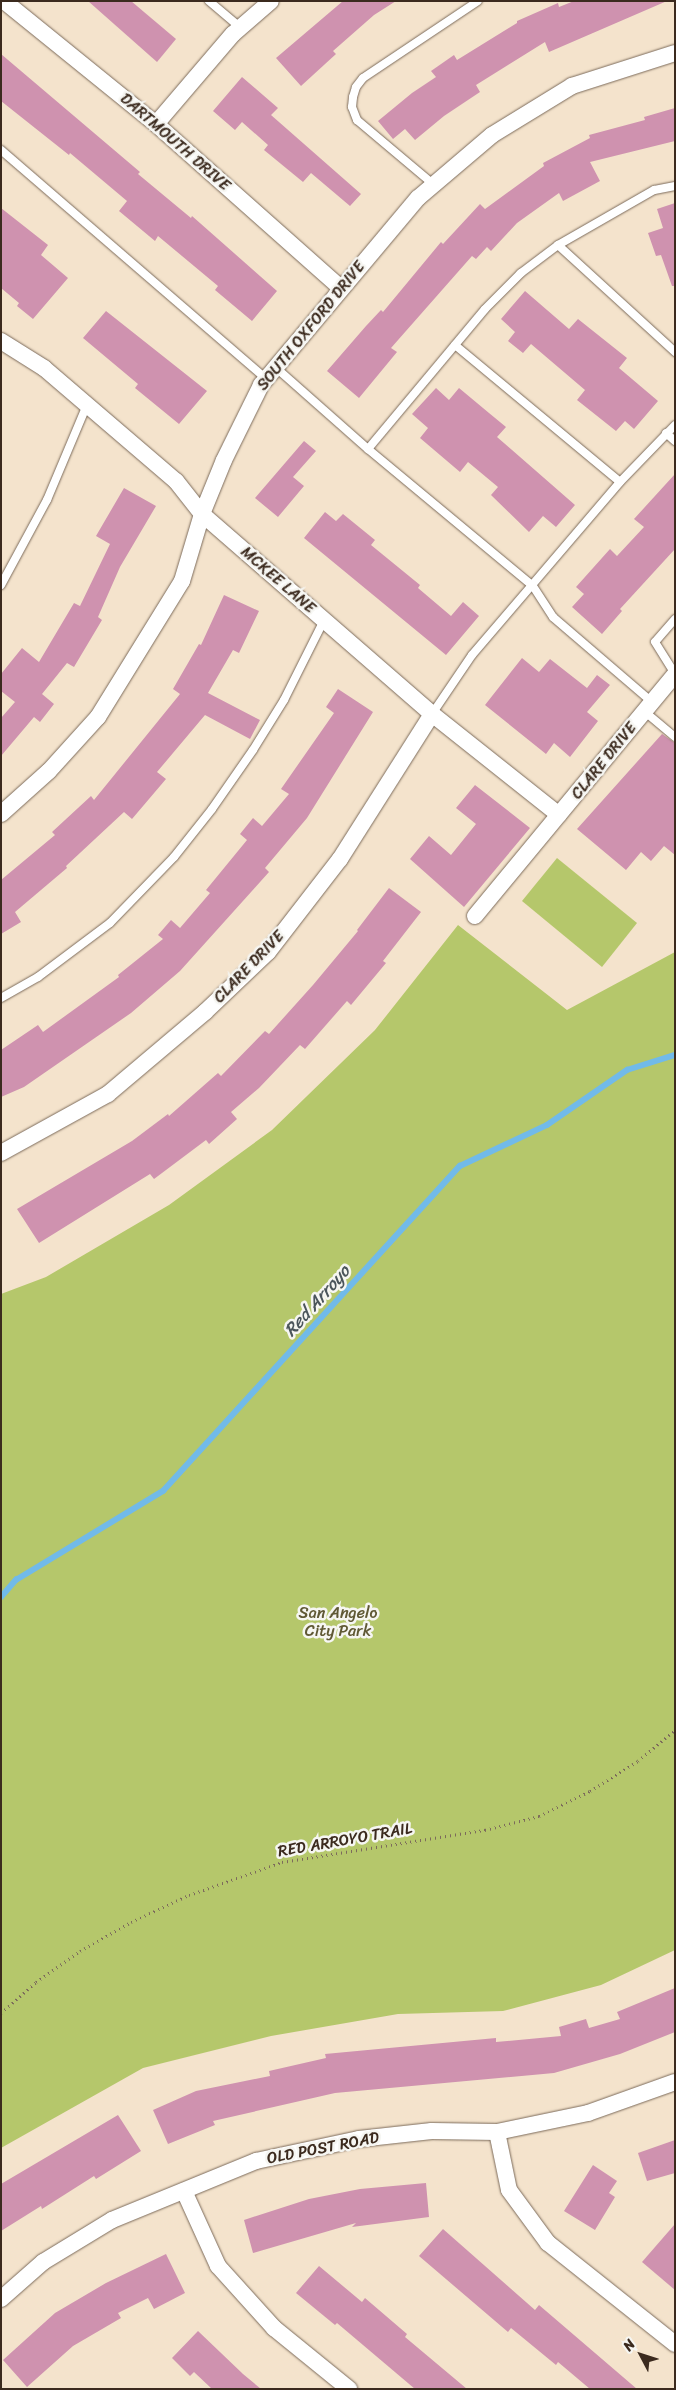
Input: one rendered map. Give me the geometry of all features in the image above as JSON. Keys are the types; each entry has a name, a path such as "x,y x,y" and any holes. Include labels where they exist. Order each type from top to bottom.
{"street":[{"name":"DARTMOUTH DRIVE","path":"4,1 156,124 341,288"},
{"path":"156,124 241,28 271,1"},
{"name":"SOUTH OXFORD DRIVE","path":"1,814 49,771 98,717 182,581 202,514 224,460 261,385 418,198 492,135 572,86 675,53"},
{"name":"MCKEE LANE","path":"1,341 44,368 176,481 202,514 432,714 559,815"},
{"name":"CLARE DRIVE","path":"475,916 675,674"},
{"name":"CLARE DRIVE","path":"1,1153 108,1094 205,1012 268,952 340,859 432,714"},
{"name":"OLD POST ROAD","path":"1,2299 43,2262 112,2220 256,2161 359,2139 432,2132 497,2132 588,2113 675,2082"},
{"path":"497,2132 509,2190 548,2243 675,2344"},
{"path":"184,2191 218,2266 274,2328 349,2389"}],"lane":[{"path":"209,1 241,28"},
{"path":"433,184 357,120 352,107 353,97 356,87 363,78 478,1"},
{"path":"1,150 532,585 553,616 648,707 675,737"},
{"path":"368,449 485,309 520,273 558,245 654,190 675,186"},
{"path":"558,245 675,352"},
{"path":"455,345 620,482"},
{"path":"1,585 47,500 87,405"},
{"path":"432,714 472,655 620,482 675,424"},
{"path":"666,433 675,441"},
{"path":"675,619 655,642 675,674"},
{"path":"1,998 38,977 110,923 174,857 212,809 253,750 284,700 324,620"}],"path":[{"name":"RED ARROYO TRAIL","path":"1,2012 36,1982 80,1951 130,1922 189,1895 282,1862 485,1830 540,1816 590,1791 638,1761 675,1730"}],"green space":[{"path":"557,858 637,923 602,967 522,901"},
{"name":"San Angelo City Park","path":"458,925 567,1010 675,952 675,1950 601,1985 503,2011 398,2014 271,2036 143,2068 1,2148 1,1294 46,1277 169,1205 272,1130 375,1030"}],"building":[{"path":"88,1 131,1 176,39 157,62"},
{"path":"343,1 396,1 374,15 333,51 336,54 301,86 276,58"},
{"path":"574,1 667,1 549,52 545,42 476,85 480,92 444,116 415,140 405,129 393,139 378,121 412,93 436,77 431,71 454,55 457,60 517,23 517,21 558,3 559,7"},
{"path":"1,54 140,172 138,174 191,218 192,216 277,291 252,321 215,290 218,286 158,236 155,241 119,211 127,201 70,153 69,155 1,101"},
{"path":"242,77 278,108 271,115 361,194 350,206 311,173 303,182 264,150 268,145 242,122 235,130 213,111"},
{"path":"675,108 675,141 590,162 600,181 563,201 559,193 517,223 491,251 487,247 476,259 472,256 391,348 397,352 359,398 327,371 381,310 383,312 441,242 443,244 480,204 485,209 544,166 543,163 590,138 589,135 645,120 644,117"},
{"path":"675,203 675,286 672,286 661,255 656,256 648,233 663,228 657,209"},
{"path":"1,208 48,245 41,255 68,278 33,319 17,306 19,303 1,288"},
{"path":"525,291 569,329 578,319 627,358 619,368 658,401 634,429 625,421 616,431 577,400 585,390 531,344 523,353 508,341 515,332 501,319"},
{"path":"106,311 207,391 179,424 135,388 138,384 83,338"},
{"path":"436,388 449,400 459,388 506,427 497,437 575,505 556,527 543,516 529,532 491,495 498,487 468,462 460,472 420,438 428,428 412,414"},
{"path":"304,441 316,451 293,477 304,486 278,517 255,498"},
{"path":"675,474 675,549 620,609 622,611 602,634 572,607 584,594 576,587 610,549 617,556 644,527 634,519"},
{"path":"124,488 156,506 120,567 98,617 102,620 74,667 67,663 42,694 54,704 40,722 34,717 1,756 1,718 15,702 1,691 1,674 22,648 39,662 74,603 80,606 110,544 96,536"},
{"path":"325,512 336,521 343,514 375,540 371,545 420,585 418,588 451,616 463,602 479,616 446,655 304,538"},
{"path":"224,595 259,611 239,653 233,650 208,693 260,720 250,739 205,715 157,772 166,779 132,819 124,812 66,866 67,868 15,912 21,922 1,934 1,880 55,835 52,832 91,796 94,800 180,694 173,689 199,644 201,645"},
{"path":"522,658 539,672 550,659 587,688 597,675 610,685 587,712 598,721 570,757 554,743 546,754 485,705"},
{"path":"338,689 373,712 307,818 265,868 269,872 180,971 131,1013 24,1087 1,1097 1,1050 38,1025 43,1032 119,977 118,975 163,939 158,935 171,920 180,928 210,893 206,890 247,840 240,834 253,818 262,826 289,794 281,789 334,713 326,707"},
{"path":"662,734 675,743 675,855 664,846 651,861 641,852 626,870 577,829"},
{"path":"475,785 530,828 464,907 410,859 429,836 451,855 476,824 456,808"},
{"path":"389,888 421,912 383,961 386,963 351,1005 347,1001 305,1049 300,1045 259,1088 231,1112 237,1119 209,1144 206,1140 154,1179 150,1174 39,1243 17,1209 132,1141 168,1114 169,1116 218,1073 221,1076 265,1031 269,1034 313,985 358,931"},
{"path":"675,1988 675,2032 620,2054 554,2073 335,2093 213,2121 215,2125 168,2144 153,2110 196,2091 270,2076 269,2071 326,2058 325,2054 496,2038 496,2042 561,2036 559,2027 586,2019 589,2028 620,2019 617,2012"},
{"path":"118,2115 141,2151 96,2179 94,2176 42,2209 41,2206 1,2231 1,2184"},
{"path":"675,2140 675,2173 647,2181 638,2153"},
{"path":"593,2165 617,2181 609,2193 615,2197 595,2230 564,2211"},
{"path":"426,2183 429,2217 352,2227 356,2223 253,2253 244,2220 309,2199 360,2189"},
{"path":"675,2224 675,2290 642,2262"},
{"path":"443,2229 535,2310 539,2305 637,2389 590,2389 558,2362 556,2365 511,2328 508,2332 419,2256"},
{"path":"166,2254 185,2293 154,2309 148,2298 118,2313 121,2318 73,2346 27,2387 3,2360 55,2313 106,2283"},
{"path":"319,2266 362,2302 365,2298 407,2334 405,2337 467,2389 415,2389 337,2323 335,2325 296,2293"},
{"path":"198,2331 261,2389 212,2389 194,2372 190,2376 172,2358"}],"waterway":[{"name":"Red Arroyo","path":"1,1597 16,1580 163,1491 460,1166 547,1125 627,1070 675,1055"}]}
